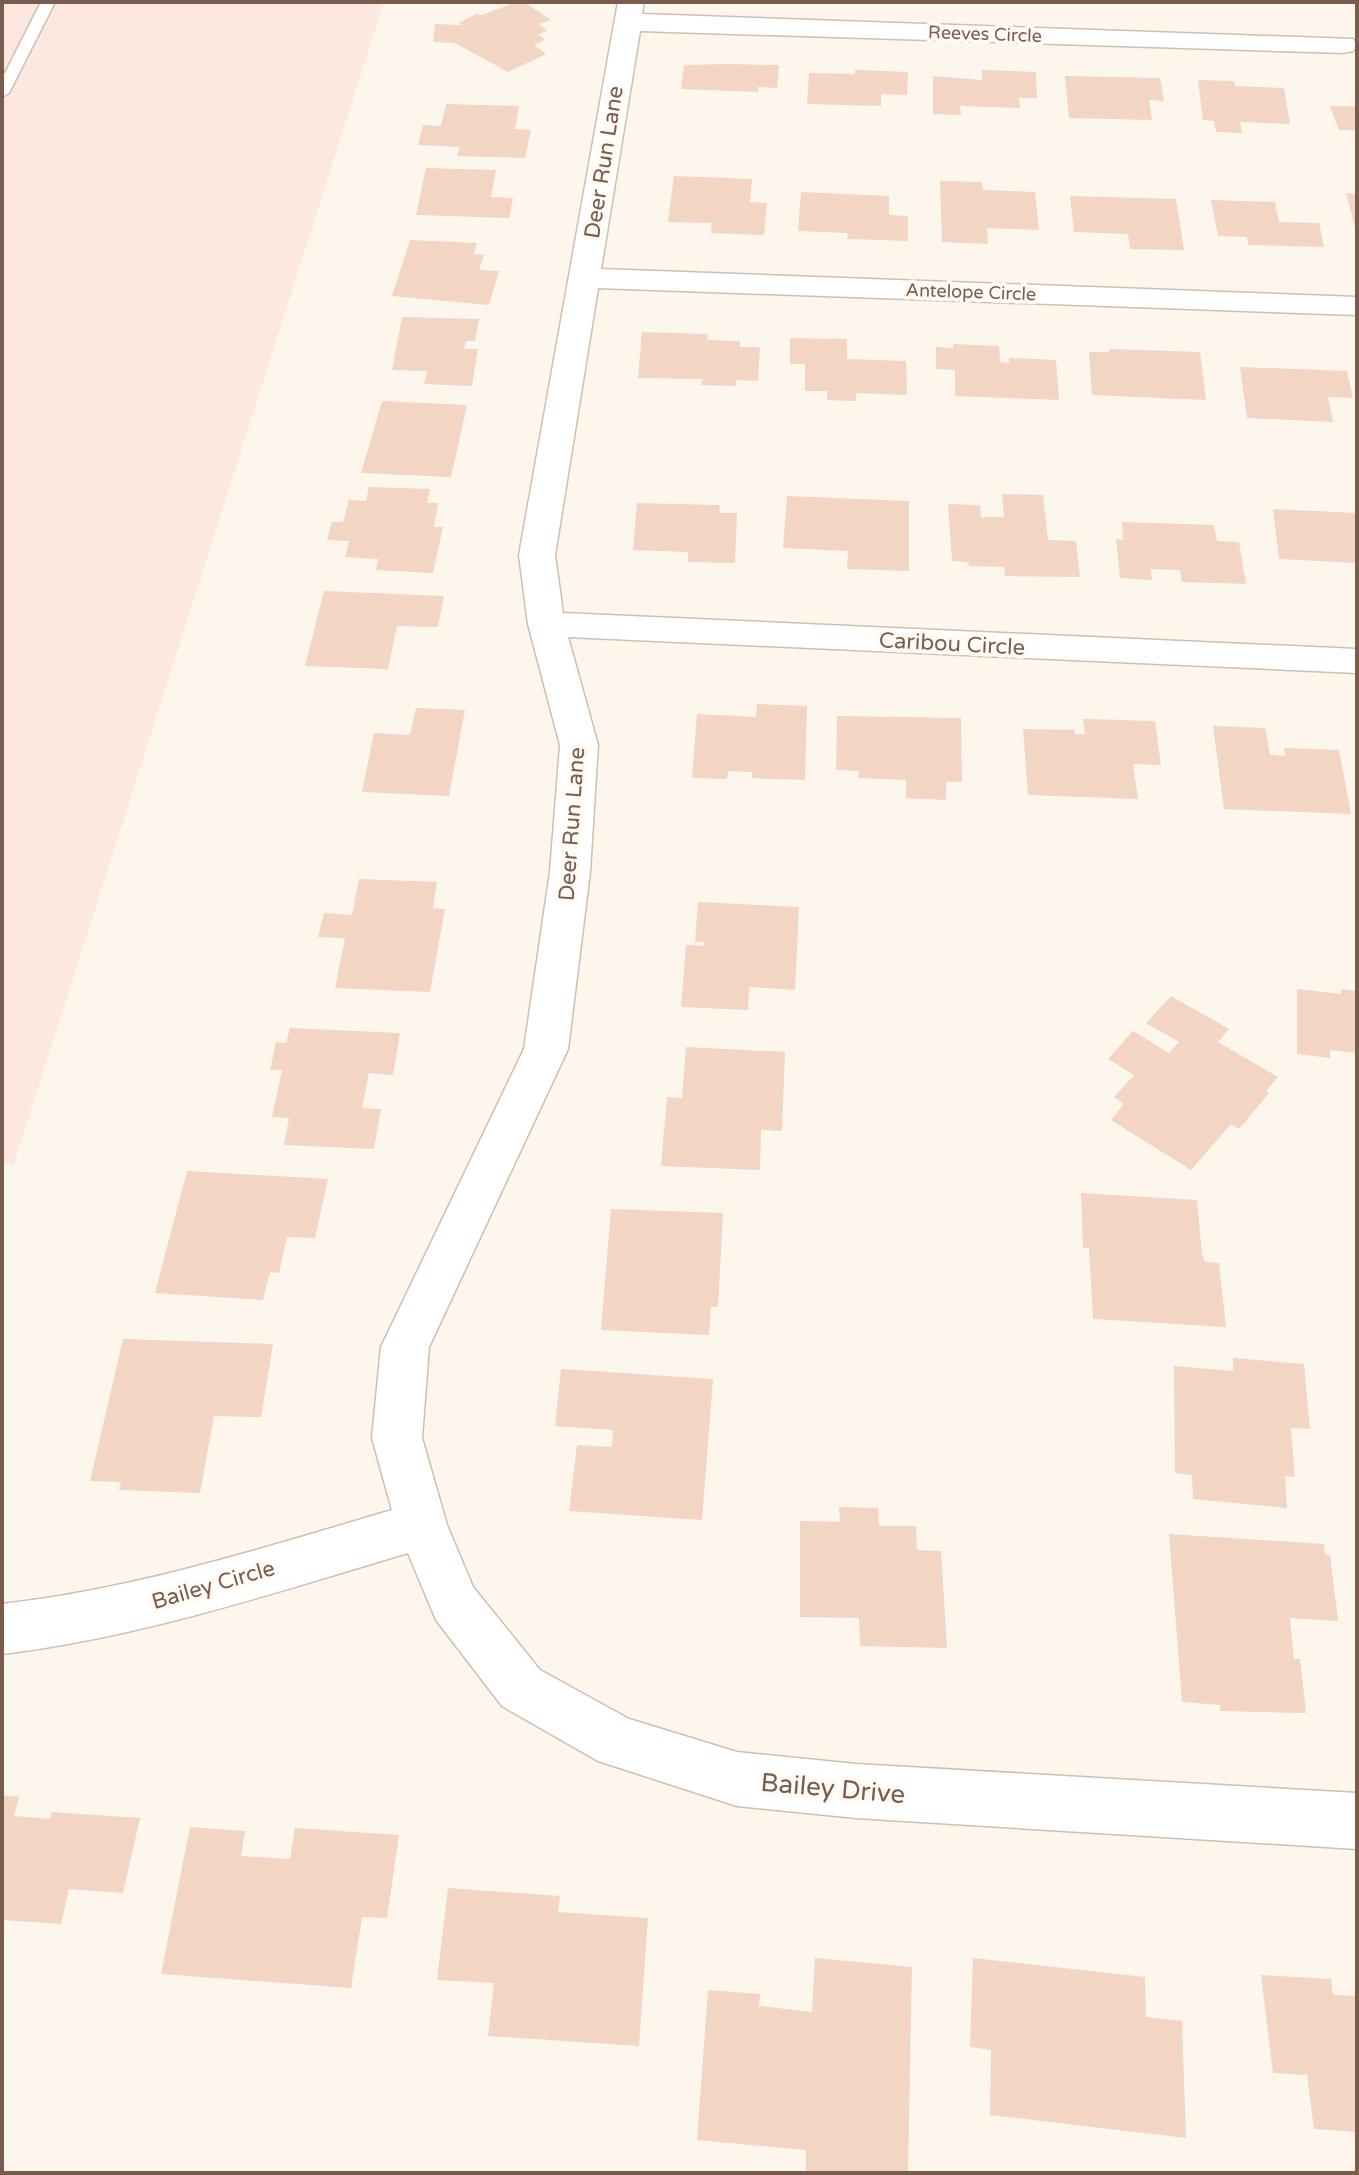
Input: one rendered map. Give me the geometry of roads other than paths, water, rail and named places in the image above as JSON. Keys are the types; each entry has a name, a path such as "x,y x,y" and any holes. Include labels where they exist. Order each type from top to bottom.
{"street":[{"name":"Reeves Circle","path":"629,12 1343,45"},
{"name":"Deer Run Lane","path":"422,1525 397,1438 405,1347 546,1049 564,916 579,745 546,624 537,555 629,12"},
{"name":"Antelope Circle","path":"584,278 1357,306"},
{"name":"Caribou Circle","path":"546,624 1357,661"},
{"name":"Bailey Circle","path":"2,1629 46,1626 144,1604 422,1525"},
{"name":"Bailey Drive","path":"422,1525 454,1603 521,1688 617,1742 752,1781 856,1791 1357,1821"}],"lane":[{"path":"2,93 48,2"}]}
